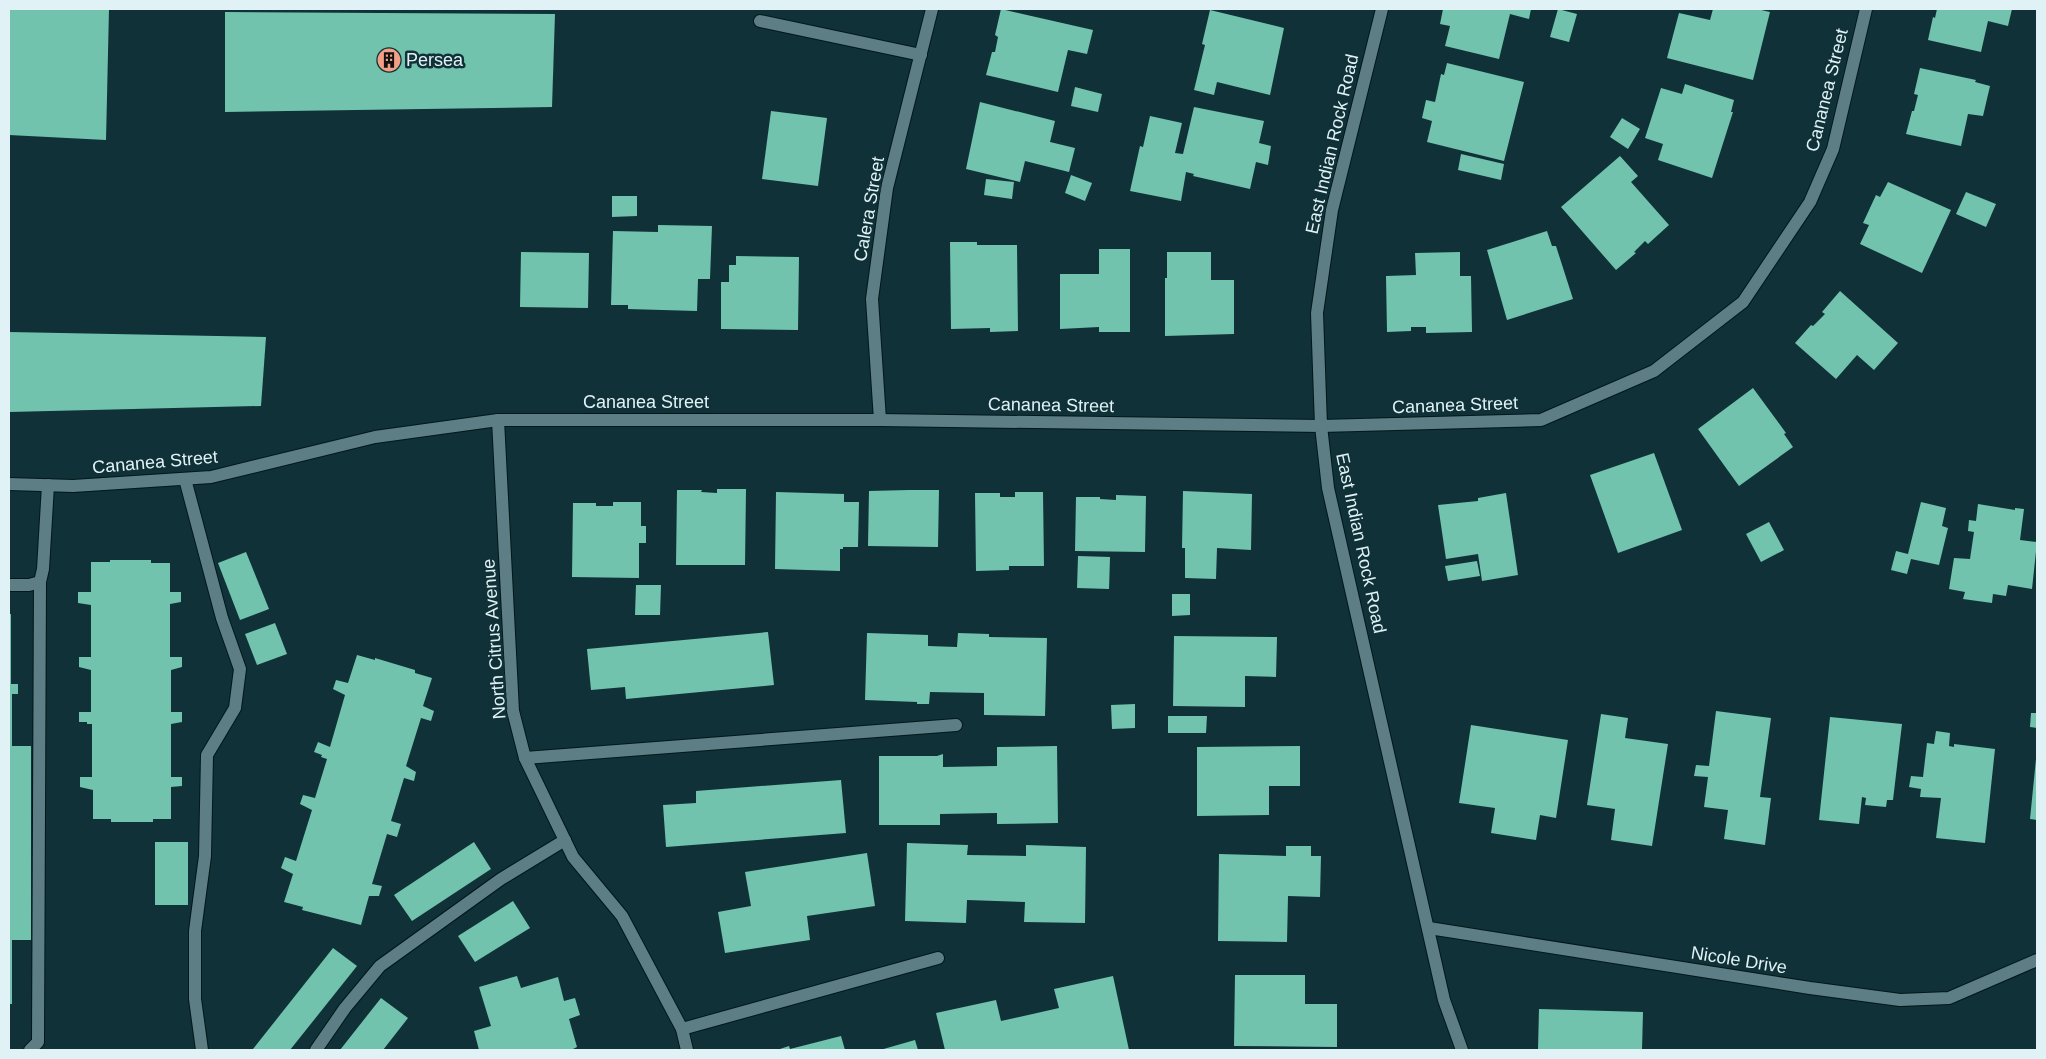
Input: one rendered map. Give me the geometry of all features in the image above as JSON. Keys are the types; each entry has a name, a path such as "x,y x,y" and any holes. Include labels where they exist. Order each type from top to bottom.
{"street":[{"name":"Calera Street","path":"880,420 872,300 887,188 932,9"},
{"name":"East Indian Rock Road","path":"1382,9 1332,210 1317,313 1321,426 1328,488 1444,1000 1462,1050"},
{"name":"Cananea Street","path":"9,484 72,486 211,477 375,437 498,420 880,420 1321,426 1542,420 1654,371 1743,302 1810,202 1833,148 1866,9"},
{"path":"760,21 921,55"},
{"name":"North Citrus Avenue","path":"498,420 514,711 525,758 573,857 622,916 682,1029 687,1050"},
{"path":"185,479 222,618 240,669 235,708 207,755 205,856 194,931 194,999 202,1050"},
{"path":"30,1050 38,1042 40,582 43,569 48,485"},
{"path":"9,585 29,585 40,582"},
{"path":"525,758 956,725"},
{"path":"316,1050 345,1008 380,966 501,879 565,840"},
{"name":"Nicole Drive","path":"1429,928 1810,988 1900,1000 1949,998 2037,960"},
{"path":"682,1029 938,958"}],"building":[{"path":"9,9 109,9 106,140 9,135"},
{"path":"1001,9 1093,30 1087,54 1068,50 1058,92 986,75 992,52 995,52 998,37 995,35"},
{"path":"1443,9 1531,9 1529,19 1510,14 1499,59 1445,46 1450,26 1440,24"},
{"path":"1558,9 1577,14 1569,42 1550,37"},
{"path":"1713,9 1757,9 1770,12 1753,80 1667,58 1679,13 1710,20"},
{"path":"1937,9 2012,9 2008,26 1988,21 1981,52 1928,40 1933,17 1935,18"},
{"path":"1210,10 1284,28 1270,95 1217,82 1214,95 1194,90 1205,45 1202,44"},
{"name":"Persea","path":"225,12 555,14 552,107 225,112"},
{"path":"1447,63 1524,82 1504,161 1427,142 1432,121 1422,118 1426,100 1435,102 1441,74 1444,75"},
{"path":"1920,68 1976,80 1975,82 1990,86 1983,116 1968,114 1961,146 1906,134 1918,95 1914,94"},
{"path":"1685,84 1734,100 1731,112 1733,112 1712,178 1658,160 1663,144 1645,138 1661,88 1682,94"},
{"path":"1075,87 1102,94 1098,112 1071,106"},
{"path":"980,102 1055,121 1050,142 1075,148 1069,172 1025,161 1020,182 966,169"},
{"path":"1194,107 1264,121 1259,143 1271,146 1268,165 1256,162 1250,189 1193,176 1194,174 1186,172 1181,201 1130,191 1140,146 1143,147 1150,116 1182,123 1175,153 1183,154"},
{"path":"771,111 827,118 818,186 762,179"},
{"path":"1622,118 1640,129 1628,149 1610,137"},
{"path":"1461,154 1504,164 1501,180 1458,170"},
{"path":"1620,156 1638,176 1631,182 1669,225 1648,244 1645,241 1634,252 1636,253 1616,270 1561,207"},
{"path":"1071,175 1092,183 1085,201 1065,193"},
{"path":"986,179 1014,182 1012,199 984,195"},
{"path":"1888,182 1951,210 1922,273 1860,244 1869,225 1863,223 1876,195 1880,197"},
{"path":"1966,192 1996,204 1986,227 1956,214"},
{"path":"612,196 637,196 637,216 612,217"},
{"path":"658,225 712,226 710,279 698,279 697,311 628,309 628,305 611,305 613,231 658,232"},
{"path":"1547,231 1552,246 1556,246 1573,299 1507,320 1487,250"},
{"path":"950,242 977,242 977,245 1017,245 1018,331 990,332 990,328 951,329"},
{"path":"1099,249 1130,249 1130,332 1099,332 1099,327 1060,329 1060,274 1099,274"},
{"path":"521,252 589,253 588,308 520,307"},
{"path":"1167,252 1211,252 1211,280 1234,280 1234,334 1165,336"},
{"path":"1460,252 1460,276 1471,276 1472,332 1426,333 1426,327 1411,327 1411,331 1387,332 1386,276 1416,275 1415,253"},
{"path":"736,256 799,257 798,330 721,329 721,282 729,282 729,265 736,265"},
{"path":"1840,291 1898,343 1874,370 1857,355 1836,379 1795,343 1811,325 1813,326 1825,314 1822,312"},
{"path":"9,332 266,337 261,406 9,412"},
{"path":"1753,388 1786,433 1784,434 1793,447 1739,486 1698,429"},
{"path":"1654,453 1682,530 1618,553 1590,475"},
{"path":"717,489 746,489 745,565 676,565 677,490 702,490 701,492 717,493"},
{"path":"939,490 938,547 868,546 869,491"},
{"path":"1183,491 1252,494 1251,550 1217,548 1216,579 1185,578 1185,548 1182,548"},
{"path":"776,492 844,494 844,502 859,502 858,547 843,547 843,549 840,549 840,571 775,569"},
{"path":"1015,492 1043,492 1044,566 1009,566 1009,570 976,571 975,493 1000,493 1000,497 1015,497"},
{"path":"1506,493 1518,575 1482,581 1478,554 1446,559 1438,505 1478,501 1478,498"},
{"path":"1116,495 1146,496 1145,552 1075,551 1076,497 1100,497 1100,499 1116,500"},
{"path":"613,502 641,502 641,526 646,526 646,543 639,543 639,578 572,577 573,503 596,503 596,506 613,506"},
{"path":"1921,502 1946,508 1942,526 1948,528 1939,565 1911,559 1907,574 1891,570 1896,551 1908,554"},
{"path":"1978,504 2015,510 2015,508 2024,509 2020,540 2037,542 2032,589 2008,585 2006,596 1993,594 1992,603 1963,599 1965,592 1949,589 1954,558 1970,559 1974,532 1968,531 1969,520 1976,521"},
{"path":"1769,522 1784,550 1761,562 1746,534"},
{"path":"246,552 269,609 240,620 218,563"},
{"path":"1078,556 1110,557 1109,589 1077,588"},
{"path":"110,560 151,560 151,563 170,563 170,592 181,592 181,602 170,604 170,657 182,657 182,667 171,670 171,712 182,712 182,722 171,724 171,777 182,777 182,786 171,787 171,819 153,819 153,822 111,822 111,819 93,819 93,790 80,787 80,777 92,777 92,724 79,722 79,712 91,712 91,670 79,667 79,657 91,657 91,605 78,603 78,592 91,592 91,562 110,562"},
{"path":"1477,561 1480,576 1448,581 1445,566"},
{"path":"636,585 661,585 660,615 635,615"},
{"path":"1172,594 1190,594 1190,615 1172,616"},
{"path":"9,614 11,614 11,684 18,684 18,694 12,694 12,746 31,746 31,940 12,940 12,1004 9,1004"},
{"path":"275,623 287,654 257,665 245,634"},
{"path":"768,632 774,685 626,699 625,687 591,690 587,649"},
{"path":"867,633 928,635 928,646 957,647 958,633 989,634 989,637 1047,638 1045,716 984,715 984,693 930,692 929,704 865,700"},
{"path":"1174,636 1277,637 1276,677 1245,676 1245,707 1173,706"},
{"path":"357,655 375,660 375,658 415,670 415,673 432,678 423,706 434,711 431,721 421,718 406,766 416,772 414,781 404,778 391,821 401,824 397,837 387,834 372,884 382,886 379,896 369,896 361,925 302,910 303,907 284,902 293,874 281,868 285,857 296,861 312,810 300,804 303,795 315,798 327,759 314,752 318,742 330,747 345,695 333,689 336,680 348,683"},
{"path":"1135,704 1135,728 1112,729 1111,705"},
{"path":"1716,711 1771,718 1760,797 1771,798 1765,845 1724,839 1728,810 1704,807 1708,777 1694,776 1696,765 1709,766"},
{"path":"2031,713 2037,713 2037,728 2030,727"},
{"path":"1601,714 1628,718 1625,738 1668,744 1652,846 1611,840 1615,809 1587,805"},
{"path":"1168,716 1207,716 1206,733 1168,733"},
{"path":"1830,717 1902,724 1893,800 1887,800 1886,807 1865,805 1866,798 1862,797 1859,824 1819,820"},
{"path":"1471,725 1568,740 1556,818 1540,815 1536,840 1491,833 1495,808 1459,803"},
{"path":"1936,731 1950,733 1949,746 1954,747 1954,744 1995,749 1985,843 1936,838 1941,798 1920,797 1921,789 1909,787 1911,776 1923,777 1927,743 1934,744"},
{"path":"1057,746 1058,823 997,824 997,813 940,814 940,825 879,825 879,756 937,756 943,754 943,767 997,766 997,747"},
{"path":"1300,746 1300,786 1269,786 1269,815 1197,816 1197,747"},
{"path":"2037,759 2037,820 2030,819"},
{"path":"841,780 846,833 666,847 663,805 696,803 696,791"},
{"path":"155,842 188,842 188,905 155,905"},
{"path":"474,842 491,869 412,921 394,895"},
{"path":"907,843 968,845 967,855 1026,856 1026,845 1086,847 1085,923 1024,922 1025,902 967,900 966,923 905,921"},
{"path":"1286,846 1311,846 1311,856 1321,856 1320,897 1288,896 1287,942 1218,941 1219,854 1286,856"},
{"path":"867,853 875,906 807,916 810,940 725,953 718,912 751,906 745,872"},
{"path":"513,901 530,928 475,962 458,936"},
{"path":"333,948 357,966 290,1050 253,1049"},
{"path":"1235,975 1305,975 1305,1004 1337,1004 1337,1047 1234,1046"},
{"path":"517,976 521,988 558,977 564,1001 575,998 580,1015 569,1019 577,1047 573,1050 479,1050 474,1031 491,1026 479,987"},
{"path":"1113,976 1129,1050 945,1050 936,1013 996,1000 1001,1021 1059,1008 1054,989"},
{"path":"381,998 408,1018 383,1050 340,1050"},
{"path":"1539,1009 1643,1012 1642,1050 1538,1050"},
{"path":"841,1036 845,1050 777,1050 789,1046 790,1049"},
{"path":"915,1040 918,1050 880,1050"}],"place":[{"name":"Persea","path":"389,60"}]}
